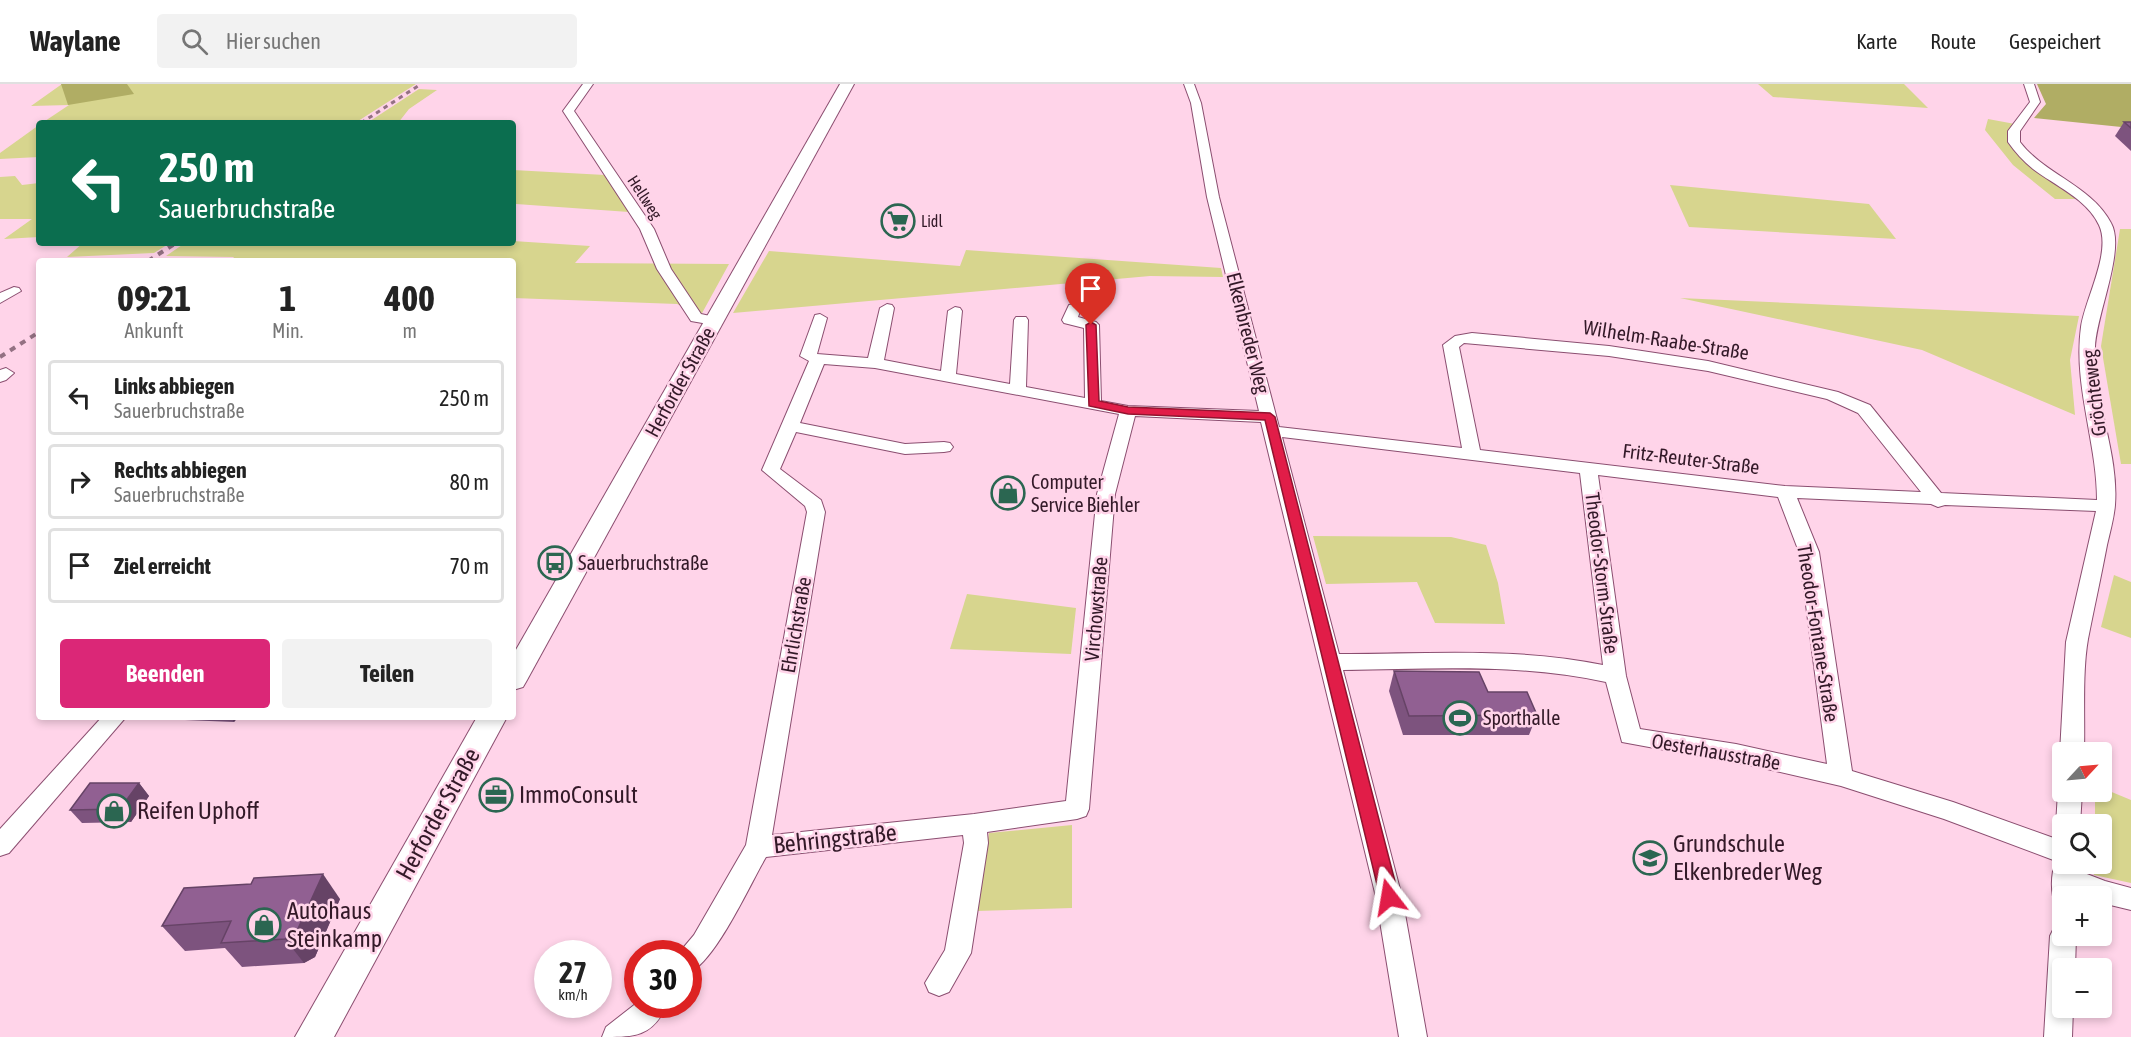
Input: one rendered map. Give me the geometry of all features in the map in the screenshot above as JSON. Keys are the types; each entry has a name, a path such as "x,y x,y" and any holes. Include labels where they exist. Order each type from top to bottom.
{"main road":[{"name":"Herforder Straße","path":"516,675 848,84"},
{"name":"Herforder Straße","path":"314,1037 490,720"}],"street":[{"name":"Hellweg","path":"588,84 568,111 647,229 664,269 680,298 696,318 714,321"},
{"name":"Elkenbreder Weg","path":"1189,84 1196,102 1213,197 1332,662 1389,897 1413,1037"},
{"name":"Gröchteweg","path":"2029,84 2036,102 2014,131 2014,142 2029,160 2093,209 2106,224 2109,233 2106,256 2089,326 2087,346 2088,382 2108,486 2106,506 2077,642 2072,742"},
{"path":"0,299 14,291"},
{"path":"875,363 887,308"},
{"path":"1074,308 1069,320 1091,325 1093,404"},
{"path":"948,377 955,310"},
{"path":"820,318 808,356 818,359 875,363 1128,411 1271,424"},
{"path":"1018,390 1021,320"},
{"name":"Wilhelm-Raabe-Straße","path":"1472,453 1451,345 1456,340 1472,338 1587,348 1708,366 1799,386 1852,402 1864,409 1879,425 1938,501"},
{"name":"Ehrlichstraße","path":"758,847 816,512 814,504 771,470 818,359"},
{"name":"Virchowstraße","path":"1077,809 1106,494 1128,411"},
{"name":"Fritz-Reuter-Straße","path":"1271,424 1588,469 1785,492 1938,501 2106,506"},
{"path":"791,426 906,449 944,447"},
{"name":"Theodor-Storm-Straße","path":"1588,469 1615,676"},
{"name":"Theodor-Fontane-Straße","path":"1785,492 1809,552 1841,777"},
{"path":"1332,662 1512,661 1564,665 1615,676"},
{"name":"Oesterhausstraße","path":"1615,676 1630,736 1722,751 1841,777 1932,805 2052,848"},
{"path":"0,846 112,720"},
{"name":"Behringstraße","path":"702,945 758,847 974,824 1077,809"},
{"path":"939,983 958,953 976,843 974,824"},
{"path":"2066,880 2131,899"},
{"path":"2058,1037 2063,946"},
{"path":"616,1037 642,1018"}],"shaded area":[{"path":"61,84 127,84 134,94 68,105"},
{"path":"62,84 416,84 360,120 46,120 69,105 31,106"},
{"path":"1758,84 1904,84 1928,108 1773,97"},
{"path":"2037,84 2131,84 2131,128 2034,118 2046,104"},
{"path":"419,89 437,90 409,109 400,120 372,120"},
{"path":"1988,119 2015,124 2007,134 2019,154 2037,171 2076,199 2055,199 2013,165 1985,130"},
{"path":"36,127 36,157 0,159 0,153"},
{"path":"516,170 605,175 629,212 516,204"},
{"path":"15,176 22,185 36,183 36,237 4,239 32,219 0,219 0,177"},
{"path":"1670,185 1869,204 1896,239 1689,227"},
{"path":"2120,229 2131,229 2131,464 2121,464 2101,346"},
{"path":"516,241 590,246 575,263 729,264 701,315 677,304 516,298 516,258 166,256 181,246 516,246"},
{"path":"80,246 165,246 154,253 67,257"},
{"path":"966,250 1221,268 1223,277 1150,276 733,313 769,251 960,266"},
{"path":"1680,298 2079,316 2070,360 2075,415 1922,350"},
{"path":"1313,536 1451,537 1486,545 1498,583 1505,624 1435,623 1417,582 1326,584"},
{"path":"2114,575 2131,582 2131,638 2101,627"},
{"path":"967,594 1076,608 1071,654 950,649"},
{"path":"2112,792 2131,800 2131,883 2094,875 2112,874 2112,814 2095,814 2095,802 2112,802"},
{"path":"1072,825 1072,908 977,911 989,833"}],"building":[{"path":"1394,671 1479,672 1488,692 1527,692 1537,715 1409,716"},
{"path":"90,783 139,783 120,809 70,810"},
{"path":"323,874 296,933 285,939 221,943 231,921 162,926 184,888 251,884 254,878"}],"railway":[{"path":"366,120 421,84"},
{"path":"153,258 171,246"},
{"path":"0,357 36,334"}],"place":[{"name":"Lidl","path":"898,221"},
{"name":"Computer Service Biehler","path":"1008,493"},
{"name":"Sauerbruchstraße","path":"555,563"},
{"name":"Sporthalle","path":"1460,718"},
{"name":"ImmoConsult","path":"496,795"},
{"name":"Reifen Uphoff","path":"114,811"},
{"name":"Grundschule Elkenbreder Weg","path":"1650,858"},
{"name":"Autohaus Steinkamp","path":"264,925"}],"route":[{"path":"1091,325 1093,404 1128,411 1270,417 1389,897"}]}
